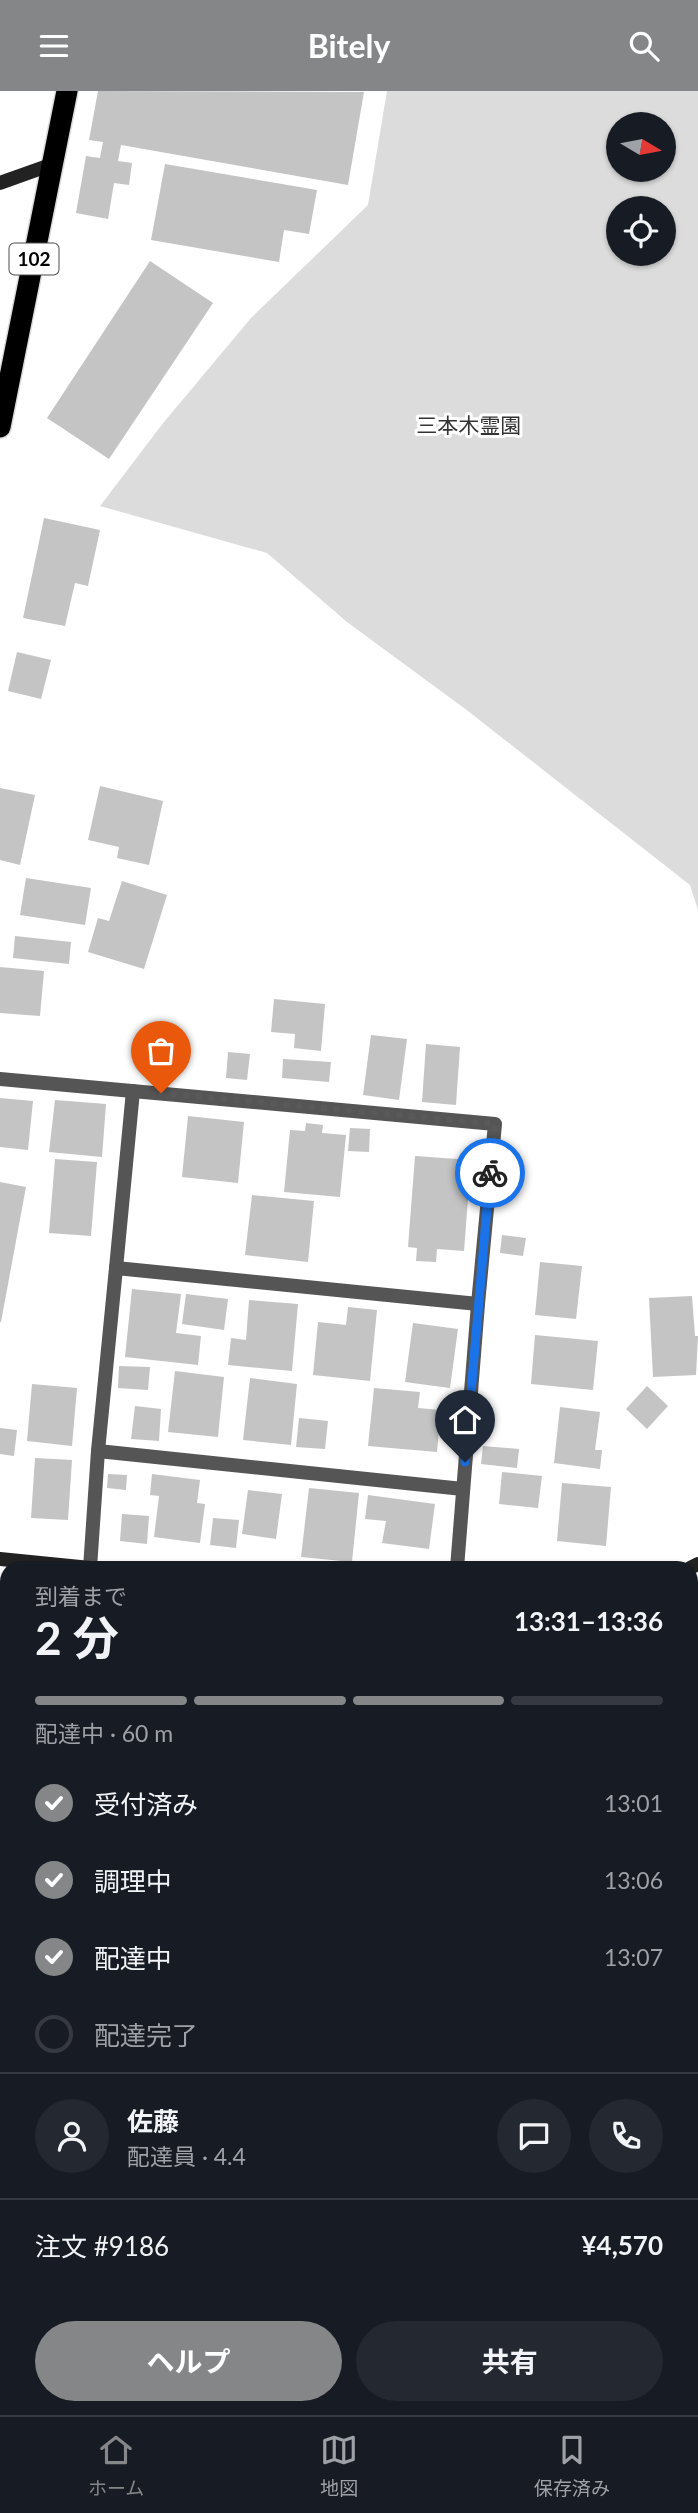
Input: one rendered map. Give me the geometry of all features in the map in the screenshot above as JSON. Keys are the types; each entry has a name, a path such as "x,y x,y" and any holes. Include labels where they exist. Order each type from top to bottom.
{"highway":[{"name":"102","path":"0,427 67,91"}],"street":[{"path":"0,183 53,163"},
{"path":"0,1079 495,1124 458,1561"},
{"path":"91,1561 133,1091"},
{"path":"116,1268 478,1304"},
{"path":"99,1451 463,1489"},
{"path":"0,1559 20,1561"}],"green space":[{"name":"三本木霊園","path":"387,91 698,91 698,910 690,885 468,711 347,622 267,553 100,506 164,422 251,318 368,205"}],"building":[{"path":"98,91 364,92 348,185 121,145 118,161 132,163 129,185 114,183 108,219 76,213 86,156 100,158 103,142 89,140"},
{"path":"165,164 317,190 309,234 284,230 279,262 151,240"},
{"path":"150,261 213,303 109,459 47,418"},
{"path":"44,518 100,530 88,586 75,583 65,626 23,618"},
{"path":"17,652 51,660 41,699 8,691"},
{"path":"100,786 163,801 149,865 117,858 119,847 88,840"},
{"path":"0,788 35,795 20,865 0,860"},
{"path":"26,878 91,888 85,925 20,915"},
{"path":"122,881 167,895 144,969 88,952 98,918 109,921"},
{"path":"15,936 71,942 69,964 13,958"},
{"path":"0,967 44,971 40,1016 0,1013"},
{"path":"274,999 325,1004 321,1051 294,1048 295,1034 271,1032"},
{"path":"371,1035 407,1039 399,1100 363,1095"},
{"path":"426,1044 460,1047 456,1105 422,1102"},
{"path":"228,1052 250,1054 247,1080 226,1078"},
{"path":"283,1059 331,1062 329,1082 282,1078"},
{"path":"0,1098 33,1101 28,1150 0,1147"},
{"path":"55,1100 106,1104 102,1157 49,1152"},
{"path":"188,1116 244,1122 238,1183 182,1177"},
{"path":"306,1123 323,1125 322,1133 346,1135 340,1197 284,1192 290,1130 305,1131"},
{"path":"350,1128 370,1129 369,1152 348,1151"},
{"path":"415,1156 471,1160 464,1251 437,1249 436,1262 416,1261 417,1248 408,1247"},
{"path":"55,1159 97,1162 91,1236 49,1233"},
{"path":"0,1182 26,1187 1,1322 0,1322"},
{"path":"252,1195 314,1201 308,1262 245,1255"},
{"path":"502,1235 526,1238 523,1256 500,1253"},
{"path":"540,1262 582,1266 576,1319 535,1315"},
{"path":"132,1289 181,1294 176,1333 201,1336 198,1365 125,1357"},
{"path":"186,1294 228,1299 224,1330 182,1324"},
{"path":"692,1296 695,1336 698,1336 696,1375 653,1377 649,1298"},
{"path":"249,1300 298,1304 292,1371 228,1365 231,1338 246,1340"},
{"path":"348,1307 377,1310 370,1381 313,1375 318,1322 346,1325"},
{"path":"413,1323 458,1329 450,1388 405,1382"},
{"path":"535,1335 598,1341 593,1390 531,1384"},
{"path":"119,1366 150,1367 148,1390 118,1388"},
{"path":"175,1371 224,1377 218,1437 168,1432"},
{"path":"250,1378 297,1384 291,1445 243,1440"},
{"path":"32,1384 77,1388 72,1446 27,1441"},
{"path":"647,1386 668,1406 647,1429 626,1409"},
{"path":"374,1388 420,1392 418,1408 441,1410 437,1452 368,1446"},
{"path":"135,1406 161,1409 159,1441 131,1439"},
{"path":"560,1407 600,1412 595,1450 602,1450 600,1469 554,1463"},
{"path":"299,1418 328,1421 325,1449 296,1447"},
{"path":"0,1428 17,1430 14,1456 0,1454"},
{"path":"483,1446 519,1449 517,1468 481,1464"},
{"path":"35,1458 72,1460 68,1520 31,1518"},
{"path":"502,1472 542,1476 538,1508 499,1504"},
{"path":"108,1474 127,1475 126,1490 107,1488"},
{"path":"152,1474 200,1480 197,1503 205,1504 200,1543 154,1537 159,1496 150,1495"},
{"path":"562,1483 611,1487 606,1546 557,1541"},
{"path":"309,1488 359,1493 352,1561 301,1557"},
{"path":"248,1490 282,1494 276,1539 242,1534"},
{"path":"368,1495 435,1504 429,1549 382,1543 386,1521 365,1519"},
{"path":"122,1514 149,1516 147,1544 120,1541"},
{"path":"213,1518 239,1520 236,1548 210,1545"}],"way so far":[{"path":"161,1093 495,1124 490,1173"}],"route":[{"path":"465,1462 490,1173"}]}
